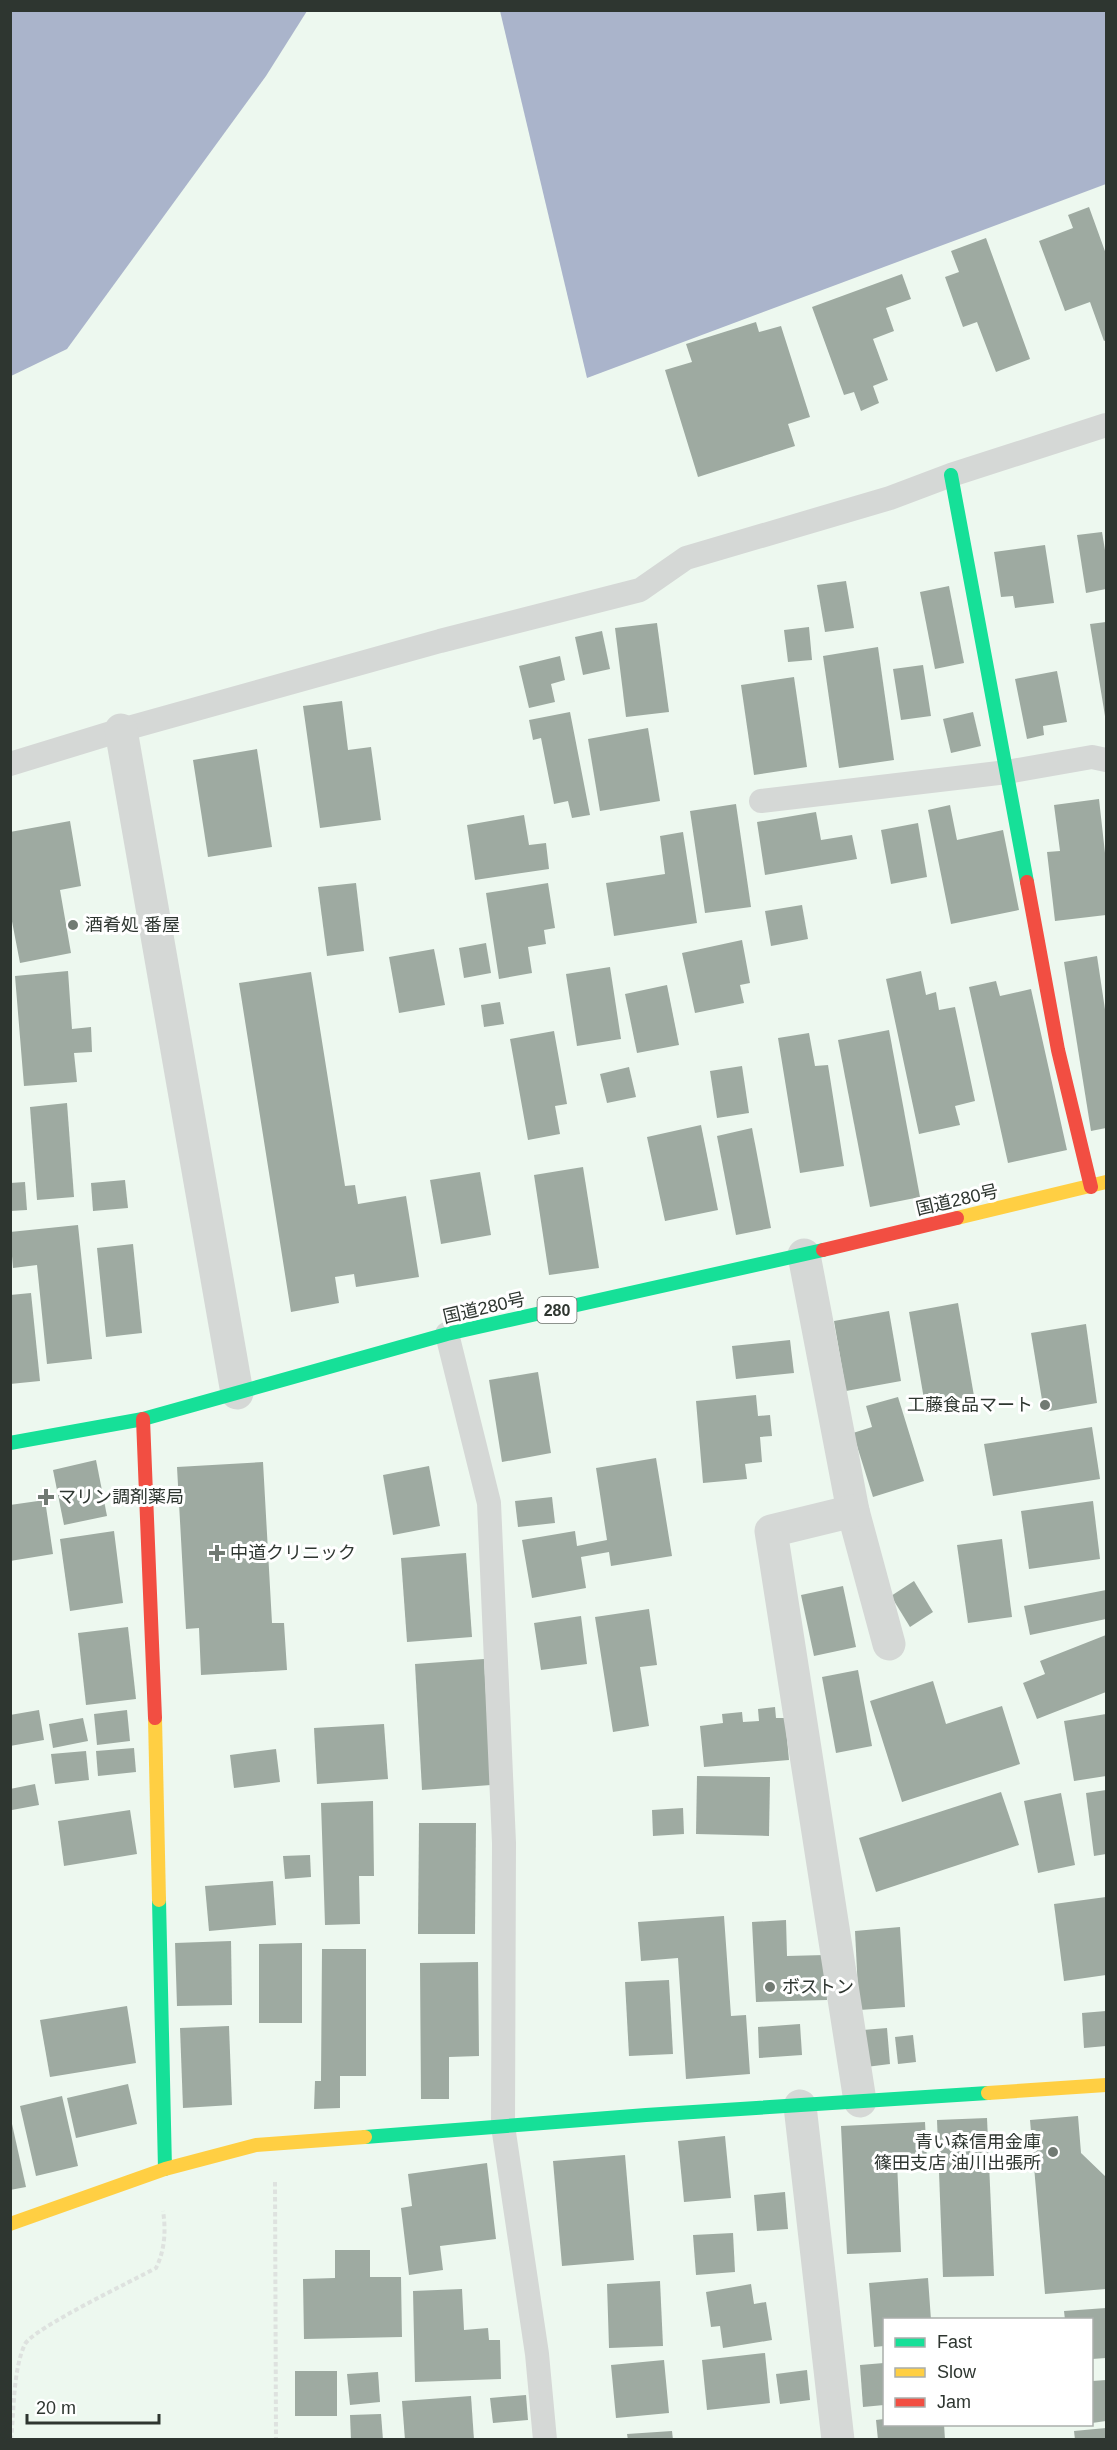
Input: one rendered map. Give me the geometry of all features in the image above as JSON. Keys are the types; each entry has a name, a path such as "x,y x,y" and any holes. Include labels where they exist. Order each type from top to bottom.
{"main road":[{"path":"951,475 1059,1050 1091,1186"},
{"name":"国道280号","path":"10,1443 143,1419 447,1334 804,1255 1107,1182"},
{"path":"143,1419 157,1779 161,2171"},
{"path":"10,2224 161,2171 256,2145 1107,2085"}],"street":[{"path":"121,730 237,1393"},
{"path":"804,1255 853,1511 889,1644"},
{"path":"853,1511 771,1531 860,2101"},
{"path":"800,2106 838,2439"}],"lane":[{"path":"10,764 121,730 440,640 640,590 686,558 890,498 951,475 1107,424"},
{"path":"761,801 1007,772 1092,757 1107,760"},
{"path":"447,1334 489,1503 504,1844 503,2126 537,2354 545,2439"}],"path":[{"path":"274,2144 276,2439"},
{"path":"11,2439 18,2373 26,2342 44,2328 156,2268 163,2255 165,2224 161,2171"}],"water":[{"path":"11,10 307,11 266,76 67,349 11,376"},
{"path":"500,11 1106,11 1106,184 587,378"}],"building":[{"path":"1089,207 1106,254 1106,340 1104,341 1090,302 1065,311 1039,241 1073,228 1068,215"},
{"path":"986,238 1030,359 996,372 977,322 963,327 945,277 959,272 951,251"},
{"path":"902,274 911,299 886,308 894,331 873,339 888,380 873,386 879,403 861,411 854,392 844,395 812,307"},
{"path":"756,322 759,332 781,326 810,417 788,424 795,446 698,477 665,370 692,362 686,344"},
{"path":"1102,532 1106,556 1106,589 1086,593 1077,535"},
{"path":"1045,545 1054,603 1015,608 1013,596 1001,597 994,552"},
{"path":"846,581 854,628 825,632 817,585"},
{"path":"949,586 964,663 935,669 920,592"},
{"path":"1106,622 1106,716 1105,716 1090,624"},
{"path":"657,623 669,712 626,717 615,628"},
{"path":"809,627 812,660 788,662 784,630"},
{"path":"602,631 610,669 583,675 575,637"},
{"path":"878,647 894,760 839,768 823,656"},
{"path":"560,656 565,680 551,684 555,702 529,708 519,666"},
{"path":"923,665 931,716 901,720 893,669"},
{"path":"1057,671 1067,722 1043,726 1044,735 1027,739 1015,679"},
{"path":"794,677 807,767 754,775 741,685"},
{"path":"342,701 348,750 371,747 381,820 320,828 303,706"},
{"path":"570,712 590,815 572,818 568,801 554,804 541,738 533,740 529,720"},
{"path":"973,712 981,746 951,753 943,719"},
{"path":"648,728 660,801 600,811 588,739"},
{"path":"257,749 272,847 208,857 193,760"},
{"path":"1099,799 1106,862 1106,915 1055,921 1047,852 1060,851 1054,805"},
{"path":"736,804 751,907 705,913 690,811"},
{"path":"950,805 957,840 1003,830 1019,910 951,924 928,810"},
{"path":"816,812 821,840 852,835 857,859 765,875 757,822"},
{"path":"524,815 529,845 546,843 549,869 475,880 467,825"},
{"path":"70,821 81,886 60,890 71,953 20,963 10,911 10,832"},
{"path":"918,823 927,877 891,884 881,830"},
{"path":"683,832 697,923 614,936 606,883 665,874 660,836"},
{"path":"356,883 364,951 327,956 318,887"},
{"path":"548,883 555,928 544,930 546,944 528,947 532,973 499,979 486,893"},
{"path":"802,905 808,939 771,946 765,911"},
{"path":"742,940 750,983 740,985 744,1003 695,1013 682,953"},
{"path":"486,943 491,973 464,978 459,948"},
{"path":"434,949 445,1005 399,1013 389,957"},
{"path":"1097,956 1106,1016 1106,1128 1091,1131 1064,962"},
{"path":"610,967 621,1039 577,1046 566,974"},
{"path":"68,971 72,1029 91,1027 92,1052 74,1053 77,1082 24,1086 15,976"},
{"path":"921,971 926,995 936,992 939,1010 955,1007 975,1101 955,1106 960,1125 919,1134 886,979"},
{"path":"311,972 345,1186 355,1185 358,1204 406,1196 419,1277 356,1287 354,1274 335,1277 339,1303 291,1312 239,983"},
{"path":"996,981 1000,996 1031,989 1067,1150 1008,1163 969,987"},
{"path":"667,985 679,1045 637,1053 625,994"},
{"path":"500,1002 504,1024 484,1027 481,1005"},
{"path":"889,1030 920,1197 870,1207 838,1040"},
{"path":"554,1031 567,1104 555,1106 560,1134 528,1140 510,1039"},
{"path":"809,1033 815,1066 828,1065 844,1166 800,1173 778,1038"},
{"path":"742,1066 749,1113 717,1118 710,1071"},
{"path":"629,1067 636,1097 607,1103 600,1074"},
{"path":"67,1103 74,1197 37,1200 30,1107"},
{"path":"701,1125 718,1210 665,1221 647,1137"},
{"path":"752,1128 771,1228 736,1235 717,1136"},
{"path":"583,1167 599,1268 549,1275 534,1175"},
{"path":"480,1172 491,1235 441,1244 430,1180"},
{"path":"125,1180 128,1208 93,1211 91,1183"},
{"path":"25,1182 27,1210 10,1211 10,1183"},
{"path":"78,1225 92,1359 47,1364 37,1265 13,1268 10,1232"},
{"path":"133,1244 142,1333 106,1337 97,1248"},
{"path":"31,1293 40,1381 10,1384 10,1295"},
{"path":"958,1303 974,1396 925,1405 909,1312"},
{"path":"889,1311 901,1381 846,1391 834,1321"},
{"path":"1086,1324 1097,1403 1044,1412 1031,1333"},
{"path":"790,1340 794,1373 736,1379 732,1346"},
{"path":"538,1372 551,1453 502,1462 489,1380"},
{"path":"756,1395 758,1416 770,1415 772,1436 760,1437 762,1462 745,1464 747,1479 703,1483 696,1401"},
{"path":"898,1397 924,1481 873,1497 853,1433 872,1427 866,1406"},
{"path":"1092,1427 1100,1479 993,1496 984,1444"},
{"path":"656,1458 672,1556 611,1566 609,1552 581,1557 586,1588 532,1598 522,1540 575,1531 577,1546 607,1540 596,1468"},
{"path":"96,1460 107,1516 64,1525 53,1470"},
{"path":"263,1462 272,1623 284,1623 287,1670 201,1675 199,1628 186,1629 177,1467"},
{"path":"429,1466 440,1526 393,1535 383,1475"},
{"path":"552,1497 555,1523 518,1527 515,1501"},
{"path":"45,1500 53,1554 10,1561 10,1505"},
{"path":"1093,1501 1100,1559 1029,1569 1021,1511"},
{"path":"114,1531 123,1603 70,1611 60,1539"},
{"path":"1002,1539 1012,1617 968,1623 957,1545"},
{"path":"466,1553 472,1637 407,1642 401,1558"},
{"path":"914,1581 933,1612 910,1627 891,1596"},
{"path":"843,1586 856,1647 814,1656 801,1595"},
{"path":"1106,1590 1106,1619 1030,1635 1024,1606"},
{"path":"649,1609 657,1665 640,1667 649,1726 613,1732 595,1617"},
{"path":"581,1616 587,1664 541,1670 534,1623"},
{"path":"128,1627 136,1699 86,1705 78,1633"},
{"path":"1106,1635 1106,1692 1037,1719 1023,1683 1045,1674 1040,1661"},
{"path":"484,1659 491,1785 422,1790 415,1664"},
{"path":"858,1670 872,1746 836,1753 822,1677"},
{"path":"933,1681 946,1724 1002,1706 1020,1764 902,1802 870,1701"},
{"path":"775,1707 776,1718 785,1718 789,1760 704,1767 700,1726 723,1723 722,1714 742,1712 743,1722 759,1721 758,1709"},
{"path":"39,1710 44,1740 10,1746 10,1715"},
{"path":"127,1710 130,1741 97,1745 94,1714"},
{"path":"1106,1714 1106,1776 1074,1781 1064,1721"},
{"path":"83,1718 88,1741 53,1748 49,1724"},
{"path":"384,1724 388,1779 317,1784 314,1728"},
{"path":"134,1748 136,1772 98,1776 96,1751"},
{"path":"276,1749 280,1782 234,1788 230,1755"},
{"path":"86,1751 89,1780 55,1784 51,1754"},
{"path":"697,1776 770,1777 769,1836 696,1834"},
{"path":"35,1784 39,1805 12,1810 10,1789"},
{"path":"1106,1790 1106,1854 1094,1856 1086,1793"},
{"path":"1001,1792 1019,1845 876,1892 859,1838"},
{"path":"1061,1793 1075,1865 1038,1873 1024,1801"},
{"path":"373,1801 374,1876 359,1876 360,1924 325,1925 321,1803"},
{"path":"683,1808 684,1834 653,1836 652,1810"},
{"path":"130,1810 137,1854 64,1866 58,1821"},
{"path":"419,1823 476,1823 475,1934 418,1934"},
{"path":"310,1855 311,1877 285,1879 283,1856"},
{"path":"273,1881 276,1925 209,1931 205,1886"},
{"path":"1106,1897 1106,1975 1064,1981 1054,1904"},
{"path":"724,1916 731,2016 746,2015 750,2074 686,2079 678,1958 641,1961 638,1922"},
{"path":"786,1920 787,1956 825,1955 827,2000 756,2002 752,1922"},
{"path":"900,1927 905,2007 859,2010 855,1931"},
{"path":"231,1941 232,2005 177,2006 175,1943"},
{"path":"302,1943 302,2023 259,2023 259,1944"},
{"path":"322,1949 366,1949 366,2076 340,2076 340,2108 314,2109 315,2081 321,2081"},
{"path":"478,1962 479,2056 449,2057 449,2099 421,2099 420,1963"},
{"path":"669,1980 673,2054 629,2056 625,1982"},
{"path":"127,2006 136,2063 50,2077 40,2020"},
{"path":"1106,2011 1106,2046 1084,2048 1082,2013"},
{"path":"800,2024 802,2055 759,2058 758,2027"},
{"path":"229,2026 232,2105 183,2108 180,2028"},
{"path":"887,2028 890,2064 866,2067 863,2030"},
{"path":"913,2035 916,2062 898,2064 895,2037"},
{"path":"128,2084 137,2124 76,2138 67,2098"},
{"path":"62,2096 78,2166 36,2176 20,2106"},
{"path":"10,2115 26,2187 10,2190"},
{"path":"1078,2116 1081,2153 1106,2177 1106,2289 1045,2294 1030,2120"},
{"path":"987,2118 994,2276 943,2277 937,2120"},
{"path":"925,2122 927,2161 897,2162 901,2252 847,2254 841,2126"},
{"path":"725,2136 731,2198 684,2202 678,2141"},
{"path":"625,2155 634,2260 562,2266 553,2161"},
{"path":"487,2163 496,2239 440,2246 443,2270 409,2275 401,2208 412,2206 408,2174"},
{"path":"785,2192 788,2229 757,2231 754,2195"},
{"path":"733,2233 735,2272 696,2275 693,2235"},
{"path":"335,2250 370,2250 370,2277 401,2277 402,2337 304,2339 303,2279 335,2278"},
{"path":"928,2278 931,2318 883,2318 883,2346 874,2347 869,2283"},
{"path":"660,2281 663,2346 609,2348 607,2284"},
{"path":"751,2284 754,2304 766,2302 772,2340 723,2348 720,2326 711,2327 706,2292"},
{"path":"462,2289 464,2330 488,2328 489,2340 500,2340 501,2379 415,2382 413,2291"},
{"path":"1106,2308 1106,2358 1093,2359 1093,2318 1065,2318 1064,2311"},
{"path":"765,2353 770,2403 707,2410 702,2360"},
{"path":"664,2360 669,2413 616,2418 611,2365"},
{"path":"883,2363 883,2405 863,2407 860,2365"},
{"path":"807,2370 810,2400 780,2404 776,2374"},
{"path":"295,2371 337,2371 337,2416 295,2416"},
{"path":"378,2372 380,2402 350,2405 347,2374"},
{"path":"1106,2380 1106,2421 1093,2423 1093,2381"},
{"path":"526,2395 528,2420 493,2423 490,2398"},
{"path":"471,2396 474,2440 405,2440 402,2401"},
{"path":"381,2414 383,2440 351,2440 350,2415"},
{"path":"883,2419 883,2426 944,2426 945,2440 878,2440 876,2420"},
{"path":"1106,2428 1106,2440 1075,2440 1074,2431"},
{"path":"672,2431 673,2440 628,2440 627,2434"}],"traffic: fast":[{"path":"951,475 1027,882"},
{"path":"10,1443 143,1419 447,1334 823,1250"},
{"path":"159,1900 165,2169"},
{"path":"365,2137 646,2115 988,2093"}],"traffic: slow":[{"path":"957,1218 1106,1182"},
{"path":"155,1718 159,1900"},
{"path":"988,2093 1106,2085"},
{"path":"10,2224 165,2169 256,2145 365,2137"}],"traffic: jam":[{"path":"1027,882 1058,1050 1091,1187"},
{"path":"823,1250 957,1218"},
{"path":"143,1419 155,1718"}],"place":[{"name":"酒肴処 番屋","path":"73,925"},
{"name":"工藤食品マート","path":"1045,1405"},
{"name":"マリン調剤薬局","path":"46,1497"},
{"name":"中道クリニック","path":"217,1553"},
{"name":"ボストン","path":"770,1987"},
{"name":"青い森信用金庫 篠田支店 油川出張所","path":"1053,2152"}]}
